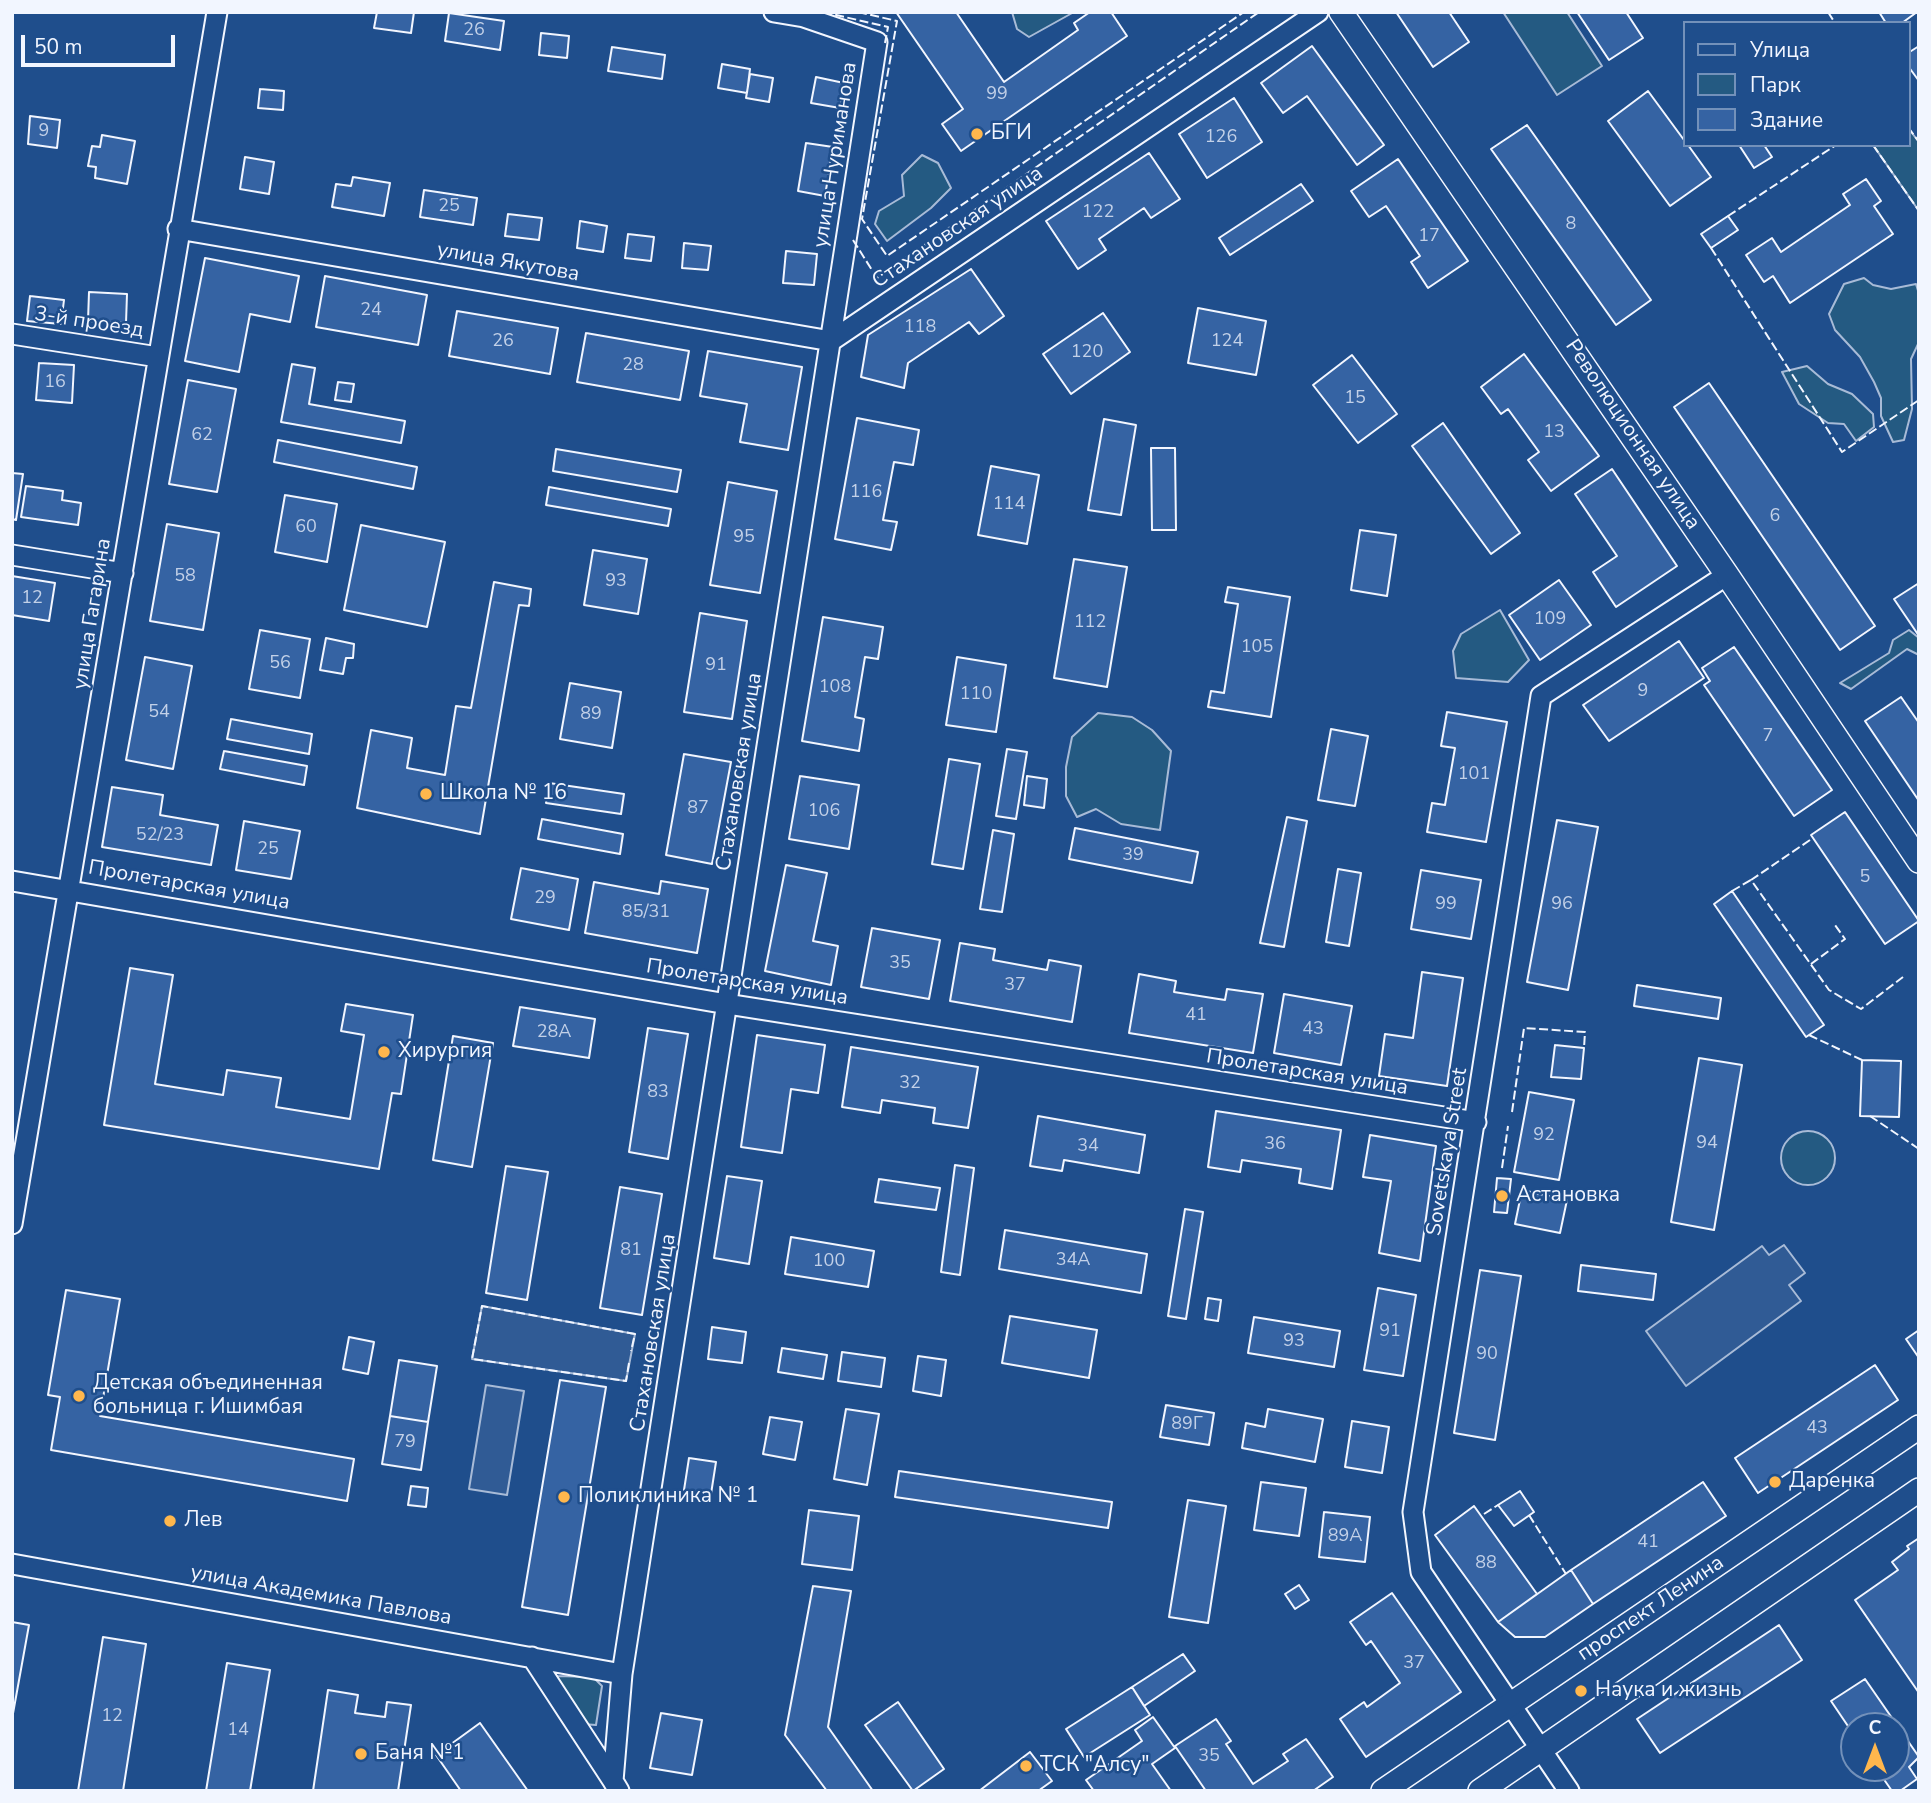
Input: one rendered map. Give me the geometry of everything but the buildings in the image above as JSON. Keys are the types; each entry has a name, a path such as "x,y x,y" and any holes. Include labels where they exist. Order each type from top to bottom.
{"street":[{"name":"улица Гагарина","path":"12,1224 123,573 178,229 217,12"},
{"name":"улица Нуриманова","path":"774,12 804,17 877,42 831,341"},
{"name":"Стахановская улица","path":"616,1786 622,1675 831,341 1318,12"},
{"name":"Революционная улица","path":"1340,12 1727,575 1919,861"},
{"name":"улица Якутова","path":"178,229 831,341"},
{"name":"3-й проезд","path":"12,334 158,357"},
{"path":"12,555 123,573"},
{"name":"Sovetskaya Street","path":"1569,1791 1421,1572 1413,1512 1541,696 1727,575"},
{"name":"Пролетарская улица","path":"12,881 69,888 727,1004 1476,1122"},
{"name":"проспект Ленина","path":"1383,1791 1919,1427"},
{"path":"1480,1791 1919,1490"},
{"name":"улица Академика Павлова","path":"12,1564 622,1675"},
{"path":"532,1657 616,1786"}],"green space":[{"path":"1012,12 1074,12 1029,37 1017,29"},
{"path":"1503,12 1567,12 1602,66 1557,95"},
{"path":"1910,131 1919,142 1919,211 1874,147 1910,147"},
{"path":"922,155 938,163 951,188 931,208 887,241 875,224 879,211 904,196 902,175"},
{"path":"1864,278 1873,285 1891,289 1916,284 1919,294 1919,342 1911,359 1912,409 1904,440 1893,442 1881,416 1881,398 1874,382 1860,357 1835,330 1829,314 1844,284"},
{"path":"1807,366 1828,384 1852,394 1873,414 1874,427 1856,441 1844,424 1828,423 1799,404 1782,372"},
{"path":"1500,610 1529,660 1508,682 1456,678 1453,651 1461,634"},
{"path":"1909,630 1919,638 1919,655 1907,649 1851,689 1840,683 1889,653 1893,640"},
{"path":"1098,713 1132,717 1152,730 1171,751 1160,830 1121,824 1096,809 1077,817 1066,796 1066,767 1072,737"},
{"path":"1813,1131 1823,1135 1831,1143 1835,1158 1831,1173 1823,1181 1803,1185 1793,1181 1785,1173 1781,1153 1785,1143 1793,1135"},
{"path":"557,1676 593,1677 602,1686 596,1725 582,1724 558,1685"}],"shaded area":[{"path":"1784,1245 1805,1273 1789,1285 1801,1301 1686,1386 1646,1331 1762,1246 1769,1255"},
{"path":"482,1306 635,1334 626,1381 472,1359"},
{"path":"486,1385 524,1391 507,1495 469,1489"}],"fence":[{"path":"823,12 888,27 885,43"},
{"path":"858,12 897,21 862,219 887,256 1244,12"},
{"path":"853,240 877,278 1259,12"},
{"path":"1828,12 1834,21"},
{"path":"1910,130 1919,142"},
{"path":"1728,216 1833,147"},
{"path":"1874,147 1919,211"},
{"path":"1711,248 1842,452 1919,400"},
{"path":"1810,840 1751,880 1829,990 1861,1009 1903,977"},
{"path":"1732,891 1751,880"},
{"path":"1811,964 1845,939 1835,925"},
{"path":"1512,1112 1524,1028 1585,1032 1584,1048"},
{"path":"1809,1035 1862,1060"},
{"path":"1870,1116 1919,1149"},
{"path":"1502,1168 1508,1126"},
{"path":"629,1363 626,1381 472,1359 482,1306 635,1334 631,1351"},
{"path":"1484,1514 1498,1505"},
{"path":"1529,1515 1566,1574"}],"place":[{"name":"БГИ","path":"977,134"},
{"name":"Школа № 16","path":"426,794"},
{"name":"Хирургия","path":"384,1052"},
{"name":"Астановка","path":"1502,1196"},
{"name":"Детская объединенная больница г. Ишимбая","path":"79,1396"},
{"name":"Даренка","path":"1775,1482"},
{"name":"Поликлиника № 1","path":"564,1497"},
{"name":"Лев","path":"170,1521"},
{"name":"Наука и жизнь","path":"1581,1691"},
{"name":"Баня №1","path":"361,1754"},
{"name":"ТСК \"Алсу\"","path":"1026,1766"}]}
